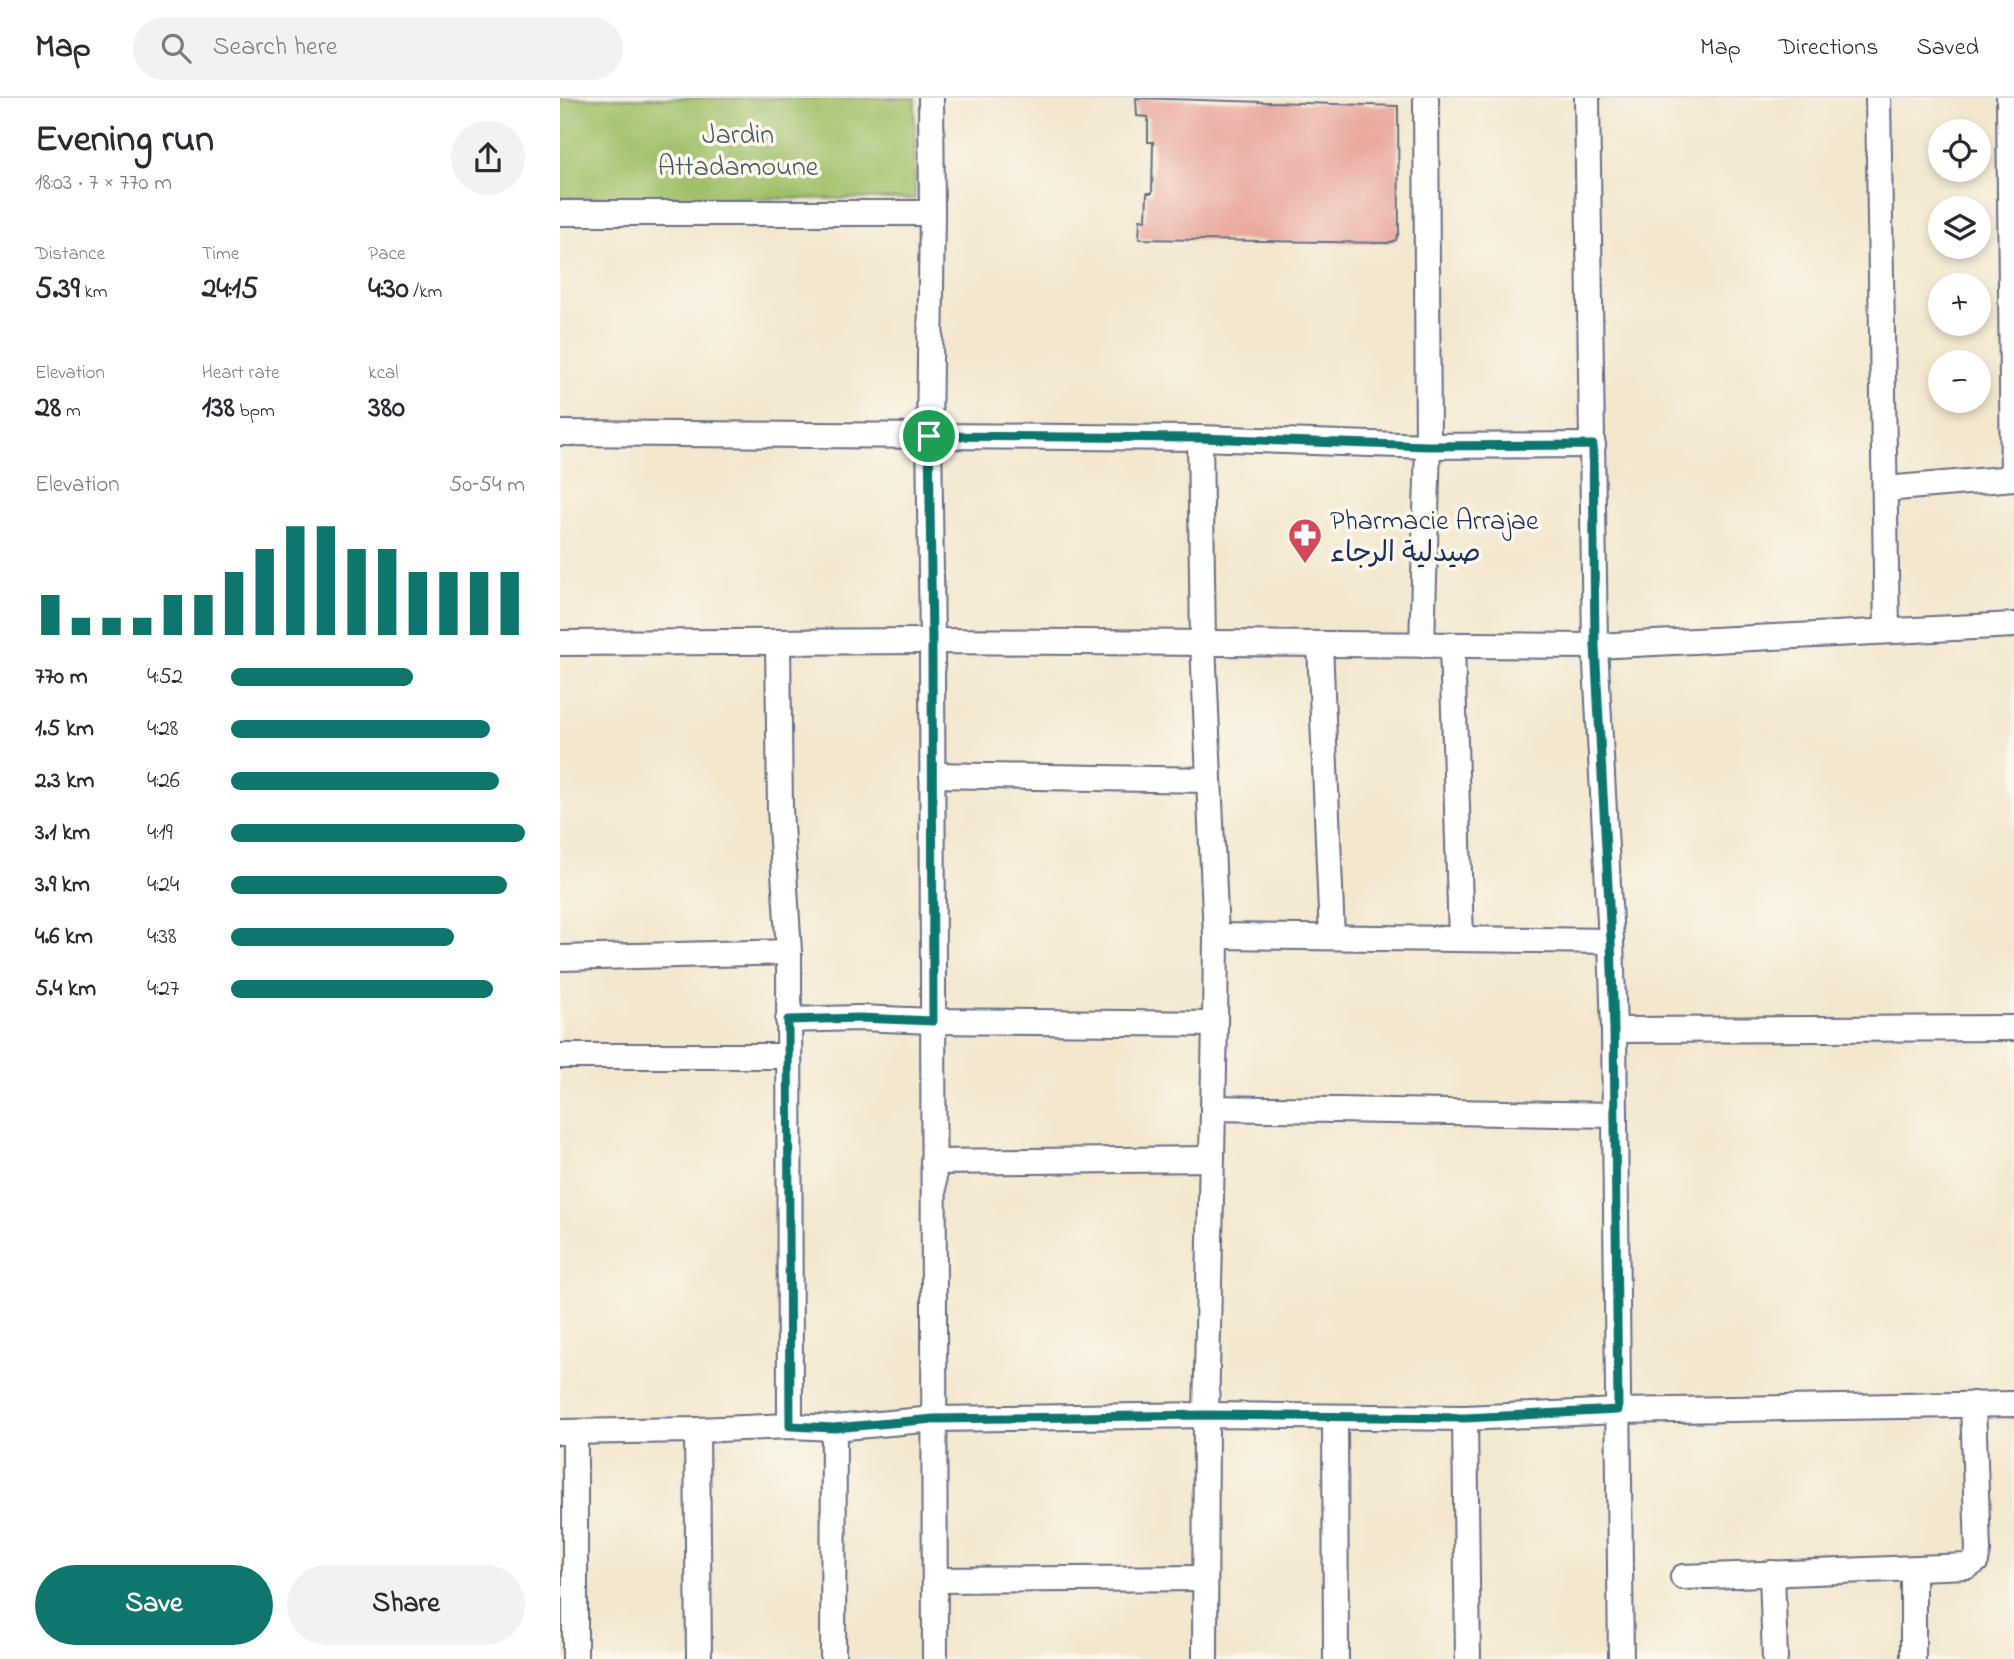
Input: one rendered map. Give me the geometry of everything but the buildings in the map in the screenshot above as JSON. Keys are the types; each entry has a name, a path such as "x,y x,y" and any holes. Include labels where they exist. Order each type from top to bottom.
{"street":[{"path":"931,98 929,436 935,1659"},
{"path":"1422,645 1428,446 1426,98"},
{"path":"1587,98 1595,646 1614,1030 1620,1659"},
{"path":"1878,98 1887,631"},
{"path":"1885,489 2013,478 2009,98"},
{"path":"560,213 932,213"},
{"path":"560,433 1200,438 1428,446 1593,445"},
{"path":"1200,438 1203,643 1216,936 1206,1415 1205,1659"},
{"path":"560,643 932,641 1595,646 2014,625"},
{"path":"778,643 780,809 789,952 790,1426"},
{"path":"1320,644 1332,937"},
{"path":"1452,645 1461,939"},
{"path":"932,775 1208,780"},
{"path":"1216,936 1611,941"},
{"path":"560,958 789,952"},
{"path":"788,1020 859,1018 1215,1024"},
{"path":"1614,1030 2014,1028"},
{"path":"560,1056 788,1056"},
{"path":"1213,1108 1615,1115"},
{"path":"933,1162 1212,1159"},
{"path":"1683,1577 1968,1566 1976,1561 1979,1551 1973,1404"},
{"path":"575,1659 568,1432 790,1426 834,1428 934,1419 1206,1415 1465,1418 1618,1410 2014,1404"},
{"path":"1335,1417 1336,1659"},
{"path":"1465,1418 1468,1659"},
{"path":"833,1659 834,1428"},
{"path":"698,1430 699,1659"},
{"path":"1913,1569 1913,1659"},
{"path":"1772,1573 1775,1659"},
{"path":"935,1580 1205,1578"}],"green space":[{"name":"Jardin Attadamoune","path":"560,98 915,98 915,199 560,198"}],"place":[{"name":"Pharmacie Arrajae صيدلية الرجاء","path":"1305,565"}],"route":[{"path":"929,436 1200,438 1428,446 1593,445 1595,646 1614,1030 1618,1410 1465,1418 1206,1415 934,1419 834,1428 790,1426 788,1020 859,1018 933,1021 929,436"}]}
